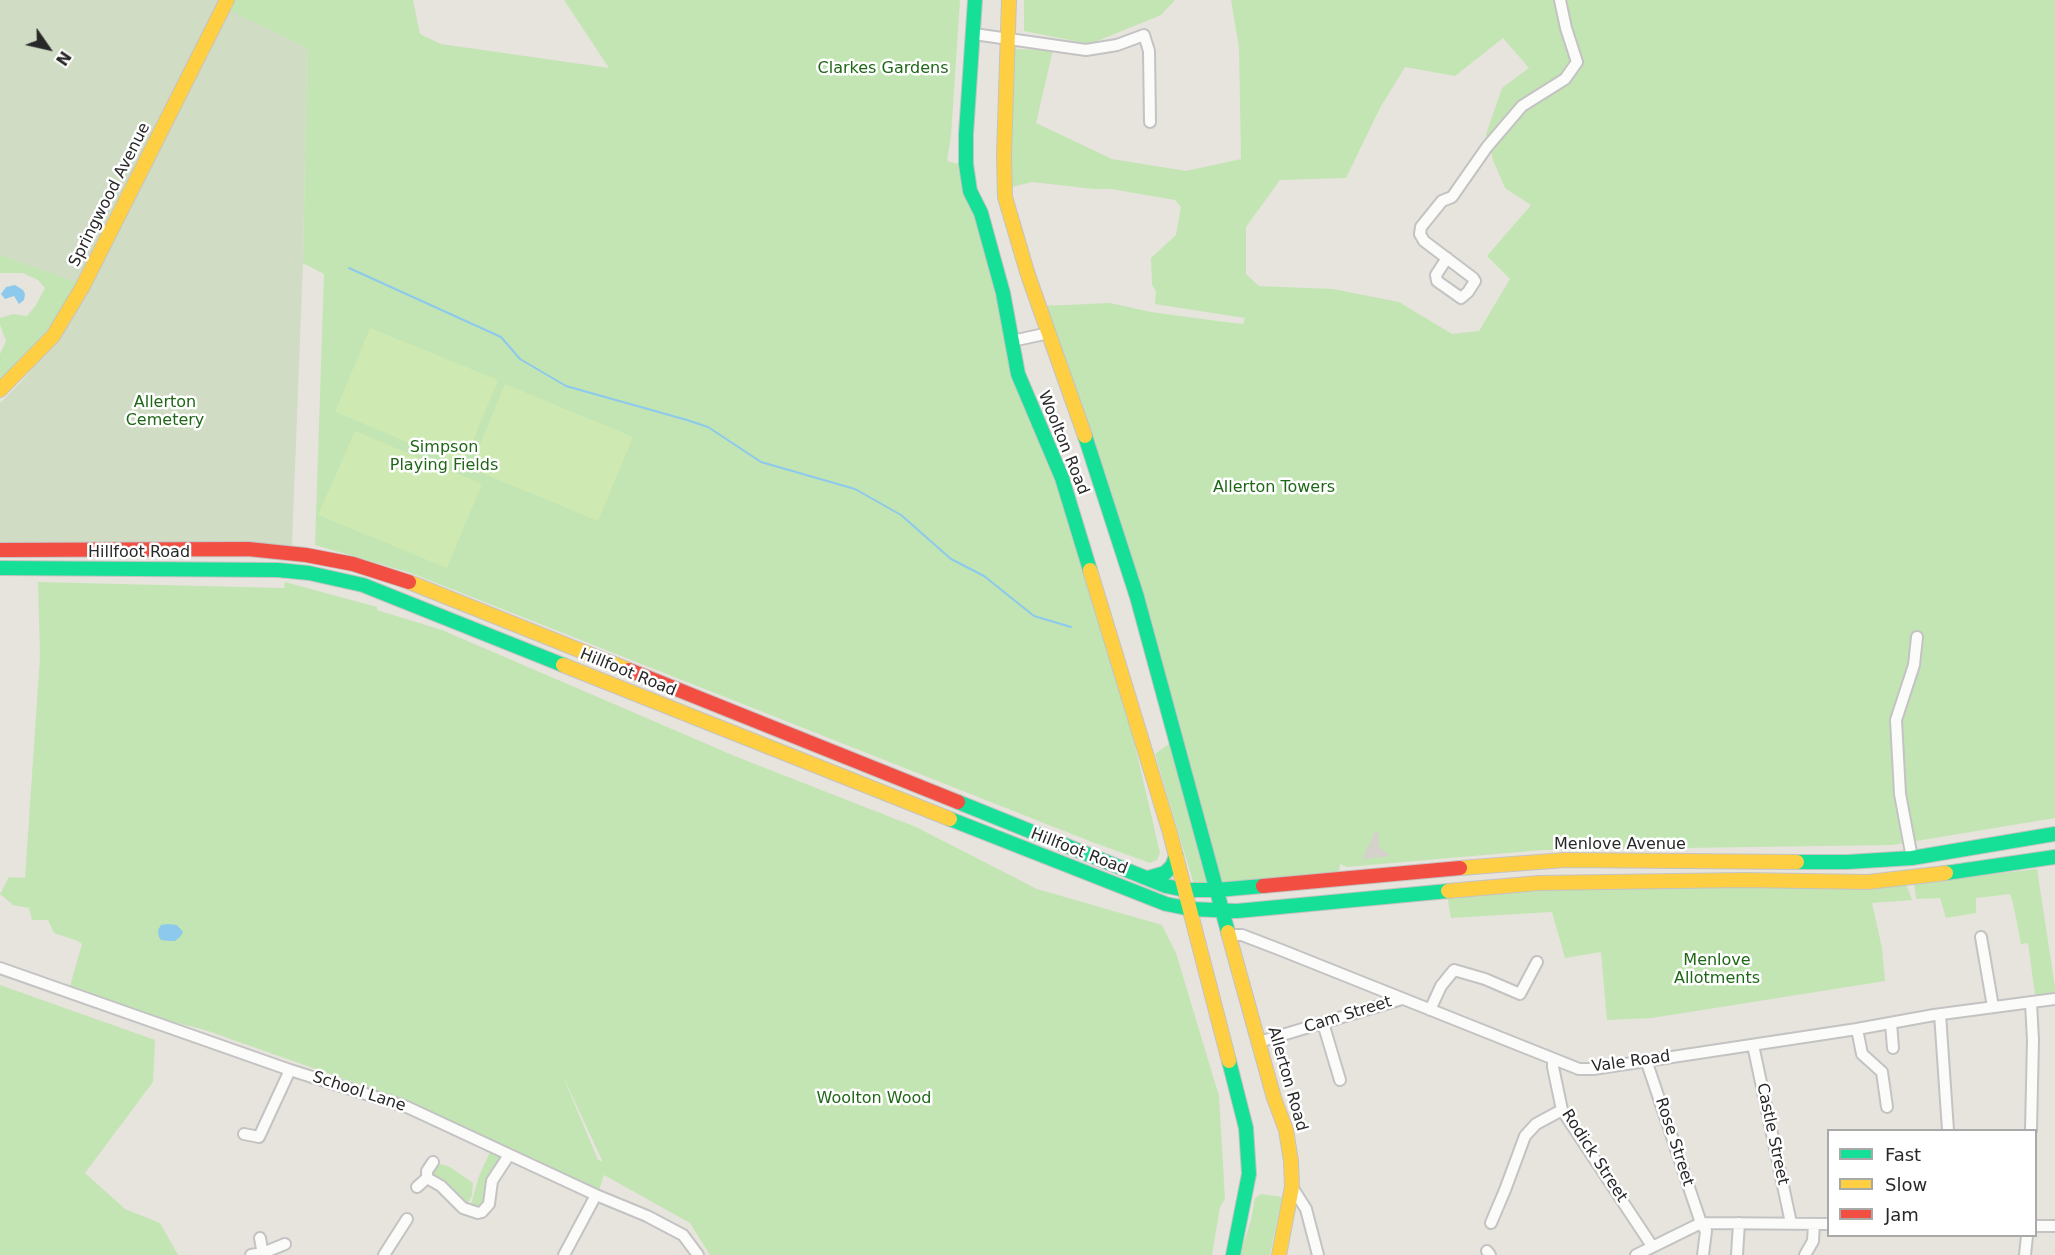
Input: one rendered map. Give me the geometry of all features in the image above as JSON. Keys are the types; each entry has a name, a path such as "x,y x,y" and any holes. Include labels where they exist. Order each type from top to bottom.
{"main road":[{"name":"Springwood Avenue","path":"0,390 53,336 83,286 227,0"},
{"name":"Woolton Road","path":"975,0 966,164 970,191 981,213 1003,293 1018,374 1062,478 1191,909"},
{"name":"Woolton Road","path":"1009,0 1004,156 1005,196 1020,248 1104,492 1137,597 1222,911"},
{"name":"Hillfoot Road","path":"0,550 248,549 293,553 354,564 420,586 1166,886 1185,890"},
{"name":"Hillfoot Road","path":"0,568 291,571 363,585 1166,904 1191,909 1222,911"},
{"name":"Menlove Avenue","path":"1185,890 1217,890 1564,860 1847,862 1912,858 2055,834"},
{"path":"1148,878 1165,873 1172,866 1176,856"},
{"path":"1222,911 1539,883 1743,880 1869,882 1914,878 2055,857"},
{"path":"1912,858 1914,878"},
{"path":"1191,909 1206,977 1246,1128 1249,1174 1233,1255"},
{"path":"1229,935 1242,915 1250,910"},
{"name":"Allerton Road","path":"1222,911 1274,1098 1286,1130 1292,1187"},
{"path":"1279,1255 1292,1187"}],"street":[{"path":"1447,258 1424,241 1420,234 1421,226 1434,208 1452,196 1487,147 1522,106 1565,79 1577,62 1560,0"},
{"path":"974,34 1086,50 1117,45 1144,34 1149,51 1150,122"},
{"path":"1012,341 1048,333"},
{"path":"291,571 293,553"},
{"path":"1912,858 1900,794 1896,720 1914,665 1917,637"},
{"name":"Vale Road","path":"1229,935 1242,935 1579,1069 1593,1069 1857,1029 1940,1014 2055,999"},
{"path":"1982,937 1993,1007"},
{"path":"1430,1010 1441,986 1454,970 1485,979 1520,994 1537,962"},
{"name":"School Lane","path":"0,968 290,1070 407,1107 596,1195 647,1216 683,1235 698,1255"},
{"name":"Cam Street","path":"1259,1042 1402,999"},
{"path":"2031,1003 2033,1040 2031,1129"},
{"path":"1940,1014 1948,1129"},
{"path":"1323,1023 1340,1080"},
{"path":"1891,1023 1893,1048"},
{"path":"1857,1029 1862,1054 1882,1072 1887,1107"},
{"name":"Castle Street","path":"1753,1045 1791,1223"},
{"name":"Rodick Street","path":"1553,1059 1554,1077 1562,1110 1652,1246"},
{"name":"Rose Street","path":"1646,1060 1701,1223 1706,1231 1703,1255"},
{"path":"244,1134 259,1137 290,1070"},
{"path":"1491,1223 1525,1136 1536,1124 1562,1110"},
{"path":"427,1178 441,1186 463,1208 472,1213 482,1212 489,1204 492,1181 509,1155"},
{"path":"417,1187 427,1178 427,1171 433,1162"},
{"name":"Allerton Road","path":"1292,1187 1306,1209 1318,1255"},
{"path":"564,1255 596,1195"},
{"path":"384,1255 407,1219"},
{"path":"1636,1255 1701,1223 1827,1224"},
{"path":"1737,1255 1739,1223"},
{"path":"1805,1255 1813,1241 1814,1224"},
{"path":"2037,1226 2055,1226"},
{"path":"2025,1255 2027,1237"},
{"path":"260,1238 263,1254"},
{"path":"251,1255 263,1254 285,1244"}],"green space":[{"path":"0,0 220,0 81,284 0,255"},
{"path":"174,0 413,0 420,34 441,44 609,68 564,0 960,0 951,136 947,161 958,164 961,179 1000,292 1015,374 1058,476 1124,698 1160,853 1157,860 1150,863 1092,842 411,573 315,545 324,274 303,263 307,49 54,322 20,363 5,395 0,399 0,354 6,341 0,318 13,314 27,316 45,288 38,280 23,273 0,273 0,238"},
{"path":"1024,0 1175,0 1161,15 1090,44 1024,31"},
{"name":"Allerton Towers","path":"1231,0 2055,0 2055,818 1892,845 1542,850 1347,867 1340,864 1339,872 1194,885 1155,754 1180,736 1041,306 1110,303 1151,312 1243,324 1245,318 1155,304 1156,291 1152,285 1151,258 1176,235 1181,207 1175,200 1111,189 1032,182 1008,188 1012,49 1053,50 1036,123 1112,159 1186,171 1241,159 1239,48","holes":["1503,38 1529,68 1502,88 1486,134 1493,160 1505,188 1531,205 1487,256 1510,279 1479,331 1452,334 1399,302 1333,289 1259,286 1246,274 1246,227 1280,180 1346,178 1380,108 1405,67 1455,76"]},
{"name":"Allerton Cemetery","path":"227,9 307,48 303,263 292,545 0,544 0,403 21,382 56,338"},
{"name":"Simpson Playing Fields","path":"370,328 498,380 463,465 335,412"},
{"path":"505,384 633,437 598,521 470,468"},
{"path":"355,431 482,484 447,568 318,515"},
{"name":"Woolton Wood","path":"38,582 284,588 285,582 377,607 377,610 442,630 737,757 916,827 1037,889 1162,925 1176,953 1219,1096 1225,1199 1220,1207 1212,1255 710,1255 690,1223 604,1175 599,1190 412,1103 205,1030 127,1010 70,986 82,944 54,933 48,920 32,920 29,908 13,905 0,894 9,877 25,878 40,657","holes":["562,1074 602,1160 598,1160"]},
{"path":"2037,869 2055,999 2036,1002 2028,943 2021,944 2010,894 1976,898 1976,913 1946,918 1940,898 1916,899 1914,883"},
{"name":"Menlove Allotments","path":"1906,883 1912,900 1872,903 1882,948 1885,981 1652,1018 1607,1020 1601,952 1565,958 1552,912 1451,918 1447,895 1574,888"},
{"path":"0,985 155,1040 153,1082 85,1173 125,1209 160,1223 178,1255 0,1255"},
{"path":"490,1152 501,1160 487,1199 479,1209 470,1208 479,1176"},
{"path":"441,1164 450,1167 473,1183 472,1196 466,1206 435,1178 433,1170"},
{"path":"1261,1194 1282,1197 1270,1255 1240,1255 1255,1198"}],"shaded area":[{"path":"1375,832 1378,833 1379,847 1390,856 1362,859"}],"water":[{"path":"15,285 25,294 24,300 19,304 14,296 5,299 1,294 6,287"},
{"path":"161,925 177,925 183,932 175,941 161,940 159,937 158,930"}],"waterway":[{"path":"349,268 501,337 520,359 566,386 708,427 761,462 855,489 901,515 951,559 984,576 1034,616 1071,627"}],"traffic: fast":[{"path":"975,0 966,134 966,164 970,191 981,213 1003,293 1018,374 1062,478 1090,570"},
{"path":"1085,436 1137,597 1228,932"},
{"path":"0,568 278,570 309,573 363,585 563,665"},
{"path":"958,802 1166,886 1185,890 1263,886"},
{"path":"950,819 1166,904 1191,909 1237,911 1448,891"},
{"path":"1797,862 1912,858 2055,834"},
{"path":"1148,878 1165,873 1172,866 1176,856"},
{"path":"1946,873 2055,857"},
{"path":"1229,1061 1246,1128 1249,1174 1233,1255"}],"traffic: slow":[{"path":"0,390 53,336 83,286 227,0"},
{"path":"1009,0 1004,156 1005,197 1028,275 1085,436"},
{"path":"1090,570 1170,833 1229,1061"},
{"path":"409,582 629,670"},
{"path":"563,665 950,819"},
{"path":"1460,868 1565,860 1797,862"},
{"path":"1448,891 1539,883 1743,880 1868,882 1946,873"},
{"path":"1228,932 1274,1098 1286,1130 1291,1161 1292,1187 1279,1255"}],"traffic: jam":[{"path":"0,550 248,549 306,555 353,564 409,582"},
{"path":"629,670 958,802"},
{"path":"1263,886 1460,868"}],"park label":[{"name":"Clarkes Gardens","path":"883,69"}]}
